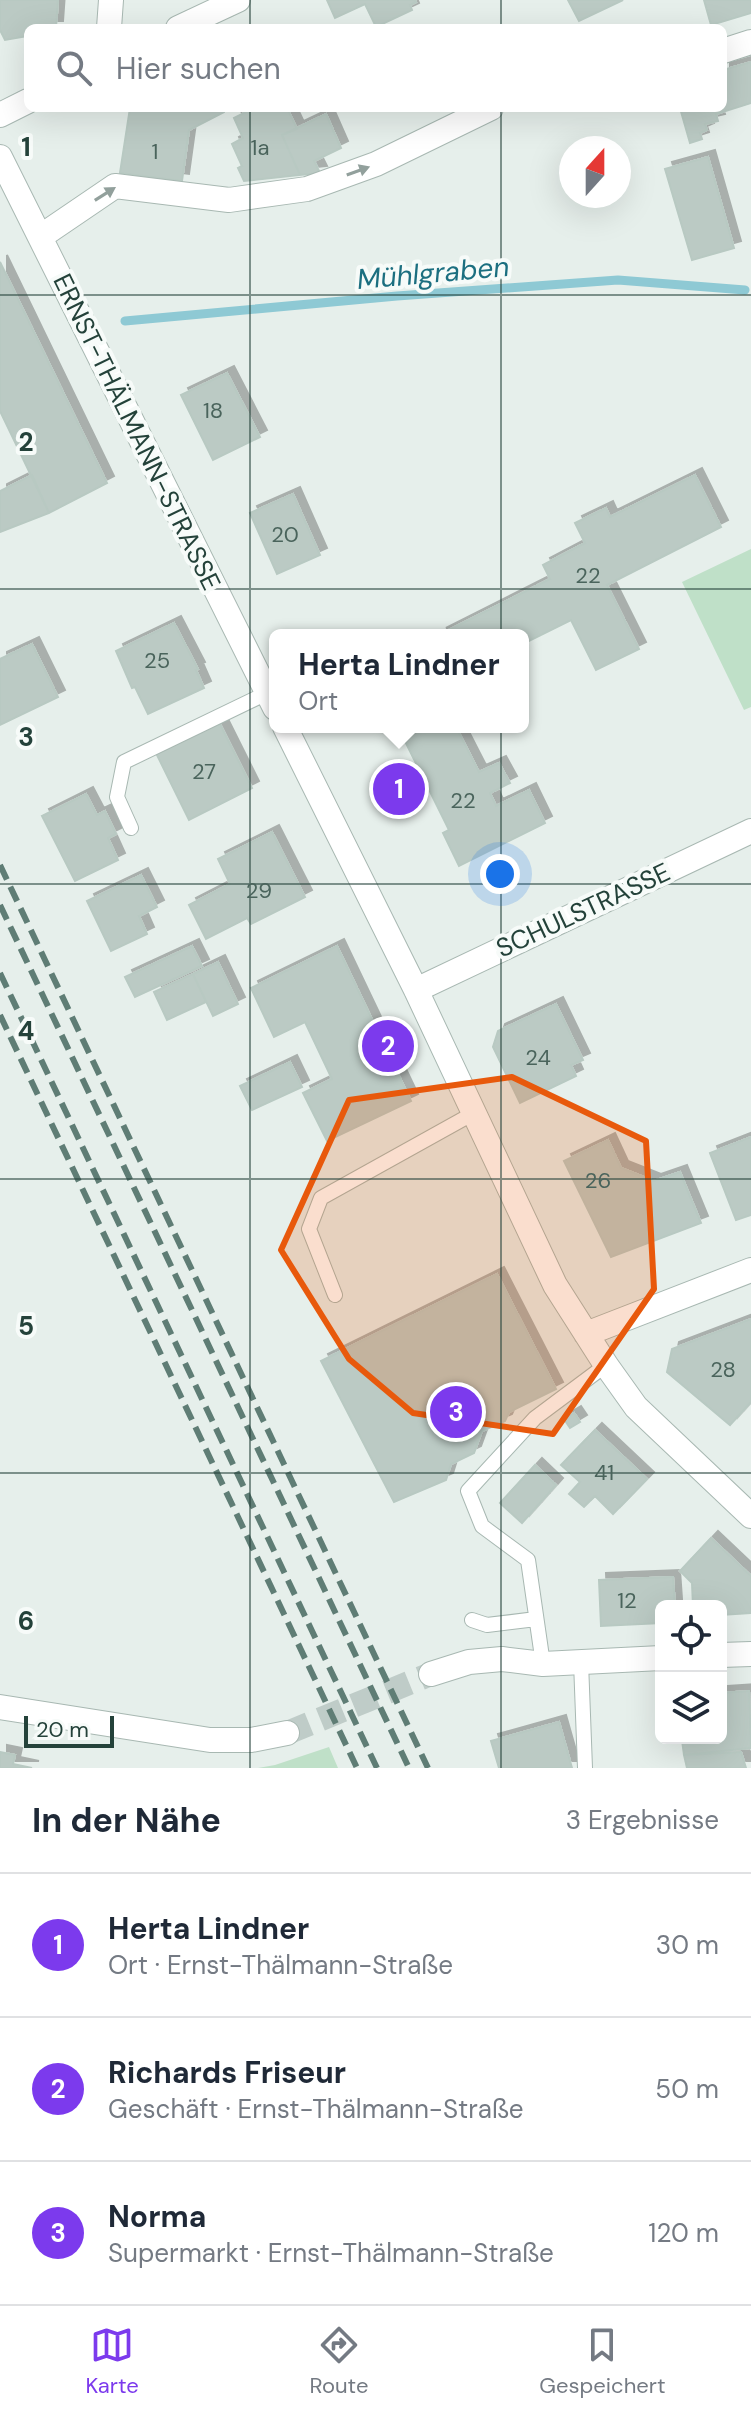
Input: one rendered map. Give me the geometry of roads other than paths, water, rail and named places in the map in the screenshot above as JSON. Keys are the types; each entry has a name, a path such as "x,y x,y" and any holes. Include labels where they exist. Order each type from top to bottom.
{"street":[{"path":"109,24 111,0"},
{"path":"187,24 238,0"},
{"path":"727,50 751,42"},
{"path":"0,115 24,103"},
{"path":"40,237 115,186 229,200 307,189 376,164 483,112"},
{"name":"ERNST-THÄLMANN-STRASSE","path":"0,157 269,696"},
{"path":"288,733 416,990 555,1285 636,1407 751,1516"},
{"name":"SCHULSTRASSE","path":"416,990 751,831"},
{"path":"586,1334 751,1270"},
{"path":"727,1655 751,1654"},
{"path":"431,1674 469,1662 502,1659 543,1664 655,1658"},
{"path":"0,1707 210,1740 251,1740 287,1733"}],"lane":[{"path":"131,828 117,797 124,762 269,701"},
{"path":"335,1295 309,1229 321,1198 474,1113"},
{"path":"543,1664 528,1560 482,1526 468,1491 535,1418 606,1365"},
{"path":"472,1620 487,1625 536,1619"},
{"path":"581,1662 585,1768"}],"waterway":[{"name":"Mühlgraben","path":"125,321 618,280 745,290"}],"tunnel":[{"path":"287,1733 431,1674"}],"railway":[{"path":"0,865 428,1768"},
{"path":"0,905 409,1768"},
{"path":"0,973 377,1768"},
{"path":"0,1015 357,1768"}],"place":[{"name":"Herta Lindner","path":"399,789"},
{"name":"Richards Friseur","path":"388,1046"},
{"name":"Norma","path":"456,1412"}]}
